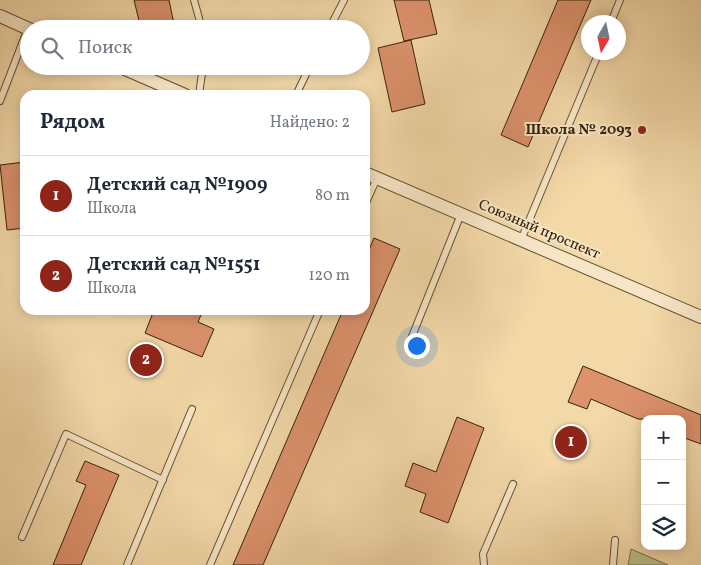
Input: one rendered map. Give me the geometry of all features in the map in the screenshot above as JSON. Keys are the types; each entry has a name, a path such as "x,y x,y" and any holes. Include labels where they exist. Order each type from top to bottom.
{"street":[{"path":"0,16 20,25"},
{"path":"139,75 173,90"},
{"name":"Союзный проспект","path":"371,175 701,317"}],"lane":[{"path":"194,0 200,20"},
{"path":"334,20 344,0"},
{"path":"614,15 620,0"},
{"path":"0,101 20,51"},
{"path":"522,240 596,60"},
{"path":"200,90 202,75"},
{"path":"298,90 306,75"},
{"path":"409,344 461,214"},
{"path":"210,565 318,315"},
{"path":"127,565 192,409"},
{"path":"22,537 66,434 163,480"},
{"path":"484,565 483,554 513,484"},
{"path":"612,565 614,540"}],"green space":[{"path":"631,549 668,565 628,565"}],"building":[{"path":"134,0 169,0 173,20 139,20"},
{"path":"394,0 429,0 437,34 404,41"},
{"path":"558,0 591,0 585,15 581,15 581,23 528,147 501,135"},
{"path":"411,40 425,104 392,112 378,48"},
{"path":"20,163 20,229 7,230 0,165"},
{"path":"374,238 400,249 263,565 233,565 341,315 370,315 370,247"},
{"path":"152,315 201,315 198,322 214,329 202,357 145,333"},
{"path":"583,366 701,415 701,444 686,438 686,415 641,415 641,419 638,419 591,399 587,409 568,402"},
{"path":"457,417 484,428 448,523 420,512 426,494 405,486 413,463 436,472"},
{"path":"85,461 119,475 81,565 53,565 86,485 76,481"}],"place":[{"name":"Школа № 2093","path":"642,130"},
{"name":"Детский сад №1551","path":"146,360"},
{"name":"Детский сад №1909","path":"571,442"}]}
